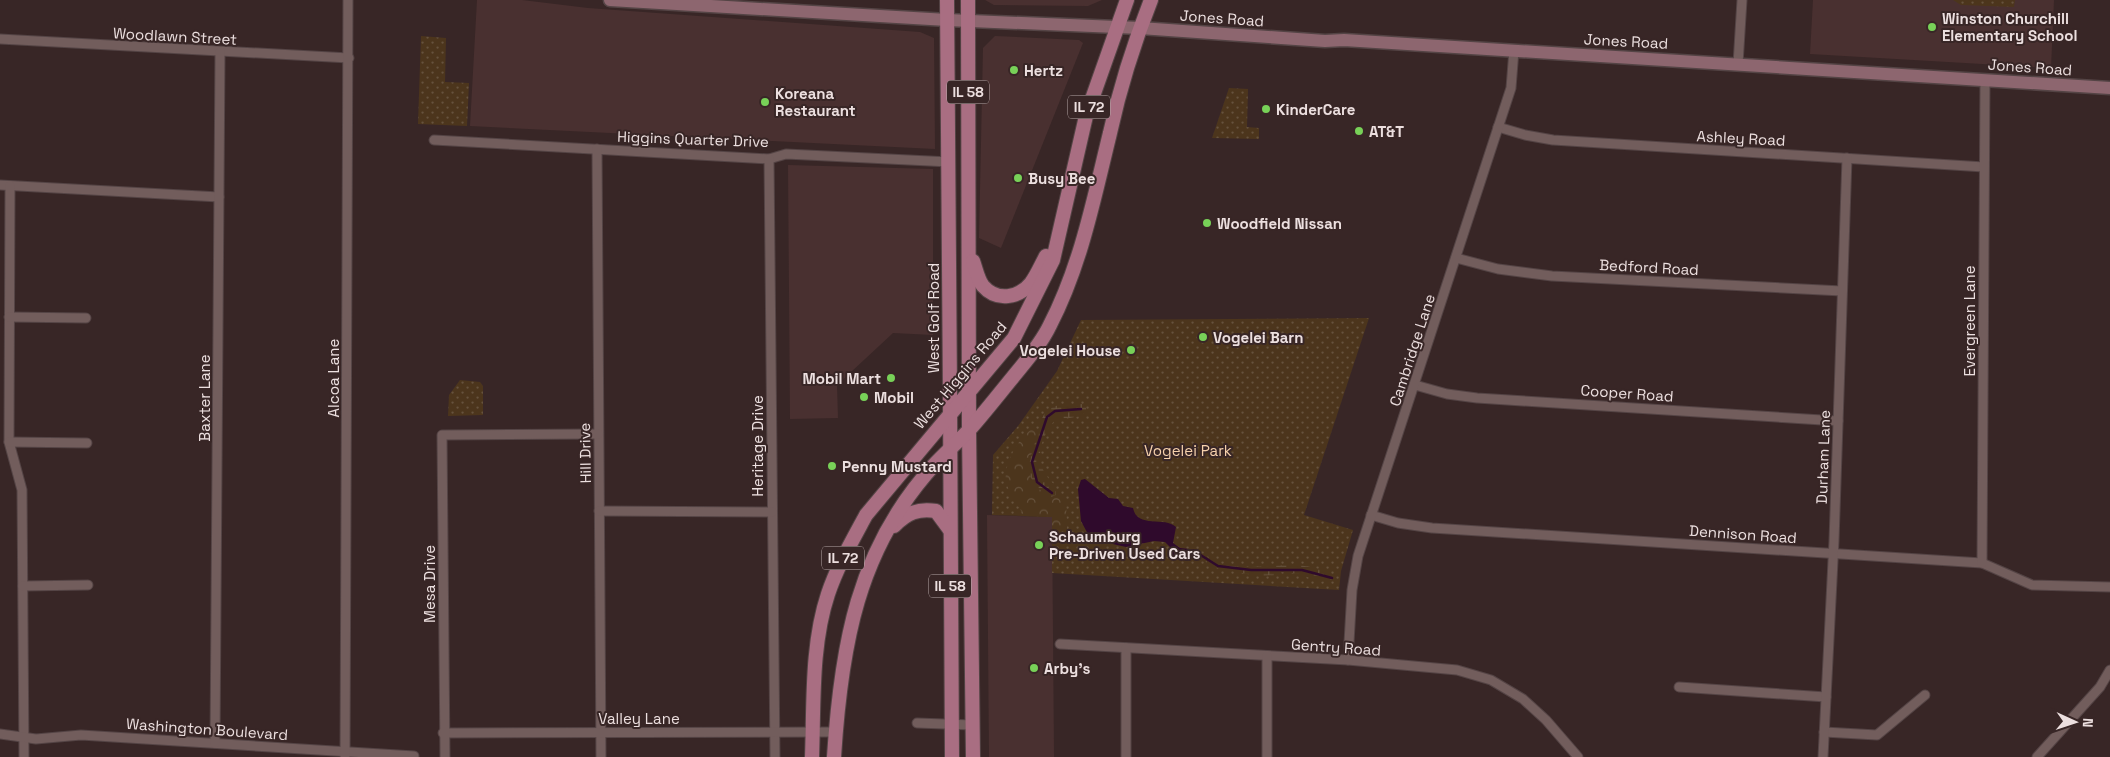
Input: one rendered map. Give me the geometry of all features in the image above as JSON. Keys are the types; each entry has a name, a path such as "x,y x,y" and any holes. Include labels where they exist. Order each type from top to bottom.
{"main road":[{"name":"West Golf Road","path":"947,0 950,162 948,415 950,448 952,757"},
{"name":"IL 58","path":"968,0 969,430 973,757"},
{"name":"West Higgins Road","path":"812,757 814,677 819,640 828,595 847,549 866,515 1014,338 1026,318 1053,260 1086,116 1127,0"},
{"name":"IL 72","path":"834,757 842,663 854,610 872,559 906,501 950,448 969,430 1030,356 1050,327 1068,284 1088,226 1120,91 1151,0"},
{"path":"969,252 978,278 986,289 1001,296 1013,296 1030,284 1060,228"},
{"path":"884,538 904,517 918,509 936,511 950,530"}],"street":[{"name":"Alcoa Lane","path":"345,755 348,0"},
{"name":"Jones Road","path":"610,0 729,3 947,20 1140,28 2110,88"},
{"path":"1738,64 1742,0"},
{"name":"Woodlawn Street","path":"0,39 349,58"},
{"name":"Cambridge Lane","path":"1348,660 1353,578 1511,88 1514,50"},
{"name":"Baxter Lane","path":"216,743 220,52"},
{"name":"Evergreen Lane","path":"1982,563 1986,80"},
{"name":"Ashley Road","path":"1498,127 1553,140 1984,167"},
{"name":"Higgins Quarter Drive","path":"434,140 768,159 786,154 950,162"},
{"name":"Hill Drive","path":"597,149 601,757"},
{"name":"Durham Lane","path":"1823,757 1834,554 1847,158"},
{"name":"Heritage Drive","path":"768,159 775,757"},
{"path":"0,185 219,197"},
{"path":"10,186 9,442 22,490 22,738 24,757"},
{"name":"Bedford Road","path":"1456,258 1498,269 1552,276 1842,291"},
{"path":"10,317 86,318"},
{"name":"Cooper Road","path":"1415,384 1447,394 1477,398 1838,420"},
{"name":"Mesa Drive","path":"445,757 443,733 442,435 598,434"},
{"path":"9,442 87,443"},
{"path":"599,511 772,512"},
{"name":"Dennison Road","path":"1372,515 1398,523 1432,528 1982,563 2032,585 2110,587"},
{"path":"23,586 88,585"},
{"name":"Gentry Road","path":"1060,644 1348,660 1457,670 1491,680 1532,706 1578,757"},
{"path":"1126,648 1126,757"},
{"path":"1267,656 1267,757"},
{"path":"2037,757 2100,687 2110,670"},
{"path":"1679,687 1826,697"},
{"path":"1824,732 1877,735 1925,695"},
{"path":"917,723 972,724"},
{"name":"Valley Lane","path":"443,733 835,732"},
{"name":"Washington Boulevard","path":"0,734 22,738 81,735 216,743 345,755 414,756"}],"shaded area":[{"path":"477,0 522,0 588,8 920,32 934,38 935,149 470,126"},
{"path":"985,0 1102,0 1088,6 994,5"},
{"name":"Winston Churchill Elementary School","path":"1813,0 2054,0 2051,68 1810,54"},
{"path":"995,36 1079,40 1083,43 1001,248 979,238 983,48"},
{"path":"788,165 933,169 933,335 893,333 837,385 838,418 790,419"},
{"path":"1085,479 1109,498 1118,499 1123,506 1133,508 1140,518 1165,522 1176,527 1173,543 1180,548 1199,550 1199,554 1184,558 1173,556 1172,549 1165,542 1154,541 1126,547 1089,536 1081,521 1078,489 1081,480"},
{"path":"987,515 1052,517 1054,757 989,757"}],"green space":[{"path":"1953,0 2015,0 2014,7 1961,5"},
{"path":"421,36 446,38 445,82 469,83 467,126 418,124"},
{"path":"1229,88 1248,89 1247,127 1259,128 1259,139 1212,138"},
{"name":"Vogelei Park","path":"1369,318 1304,515 1353,530 1341,571 1339,590 1052,573 1052,517 992,515 993,455 1018,426 1057,371 1081,320"},
{"path":"460,380 480,382 483,386 483,415 448,416 449,395"},
{"path":"1082,404 1086,406 1086,412 1080,416 1054,421 1041,446 1040,455 1044,471 1056,486 1056,495 1051,497 1041,491 1035,484 1031,477 1030,469 1030,461 1043,415 1056,406"},
{"path":"1035,427 1040,433 1029,462 1052,495 1066,497 1067,530 1052,531 1052,517 1024,516 1007,485 1006,474 1010,458 1019,442"},
{"path":"1200,552 1220,564 1248,567 1297,565 1324,571 1334,579 1319,582 1300,574 1281,572 1278,575 1257,576 1217,568 1195,556"}],"waterway":[{"path":"1052,493 1037,482 1032,462 1047,417 1055,411 1081,409"},
{"path":"1199,554 1218,566 1251,570 1302,570 1332,578"}],"place":[{"name":"Winston Churchill Elementary School","path":"1932,27"},
{"name":"Hertz","path":"1014,70"},
{"name":"Koreana Restaurant","path":"765,102"},
{"name":"KinderCare","path":"1266,109"},
{"name":"AT&T","path":"1359,131"},
{"name":"Busy Bee","path":"1018,178"},
{"name":"Woodfield Nissan","path":"1207,223"},
{"name":"Vogelei Barn","path":"1203,337"},
{"name":"Vogelei House","path":"1131,350"},
{"name":"Mobil Mart","path":"891,378"},
{"name":"Mobil","path":"864,397"},
{"name":"Penny Mustard","path":"832,466"},
{"name":"Schaumburg Pre-Driven Used Cars","path":"1039,545"},
{"name":"Arby's","path":"1034,668"}]}
